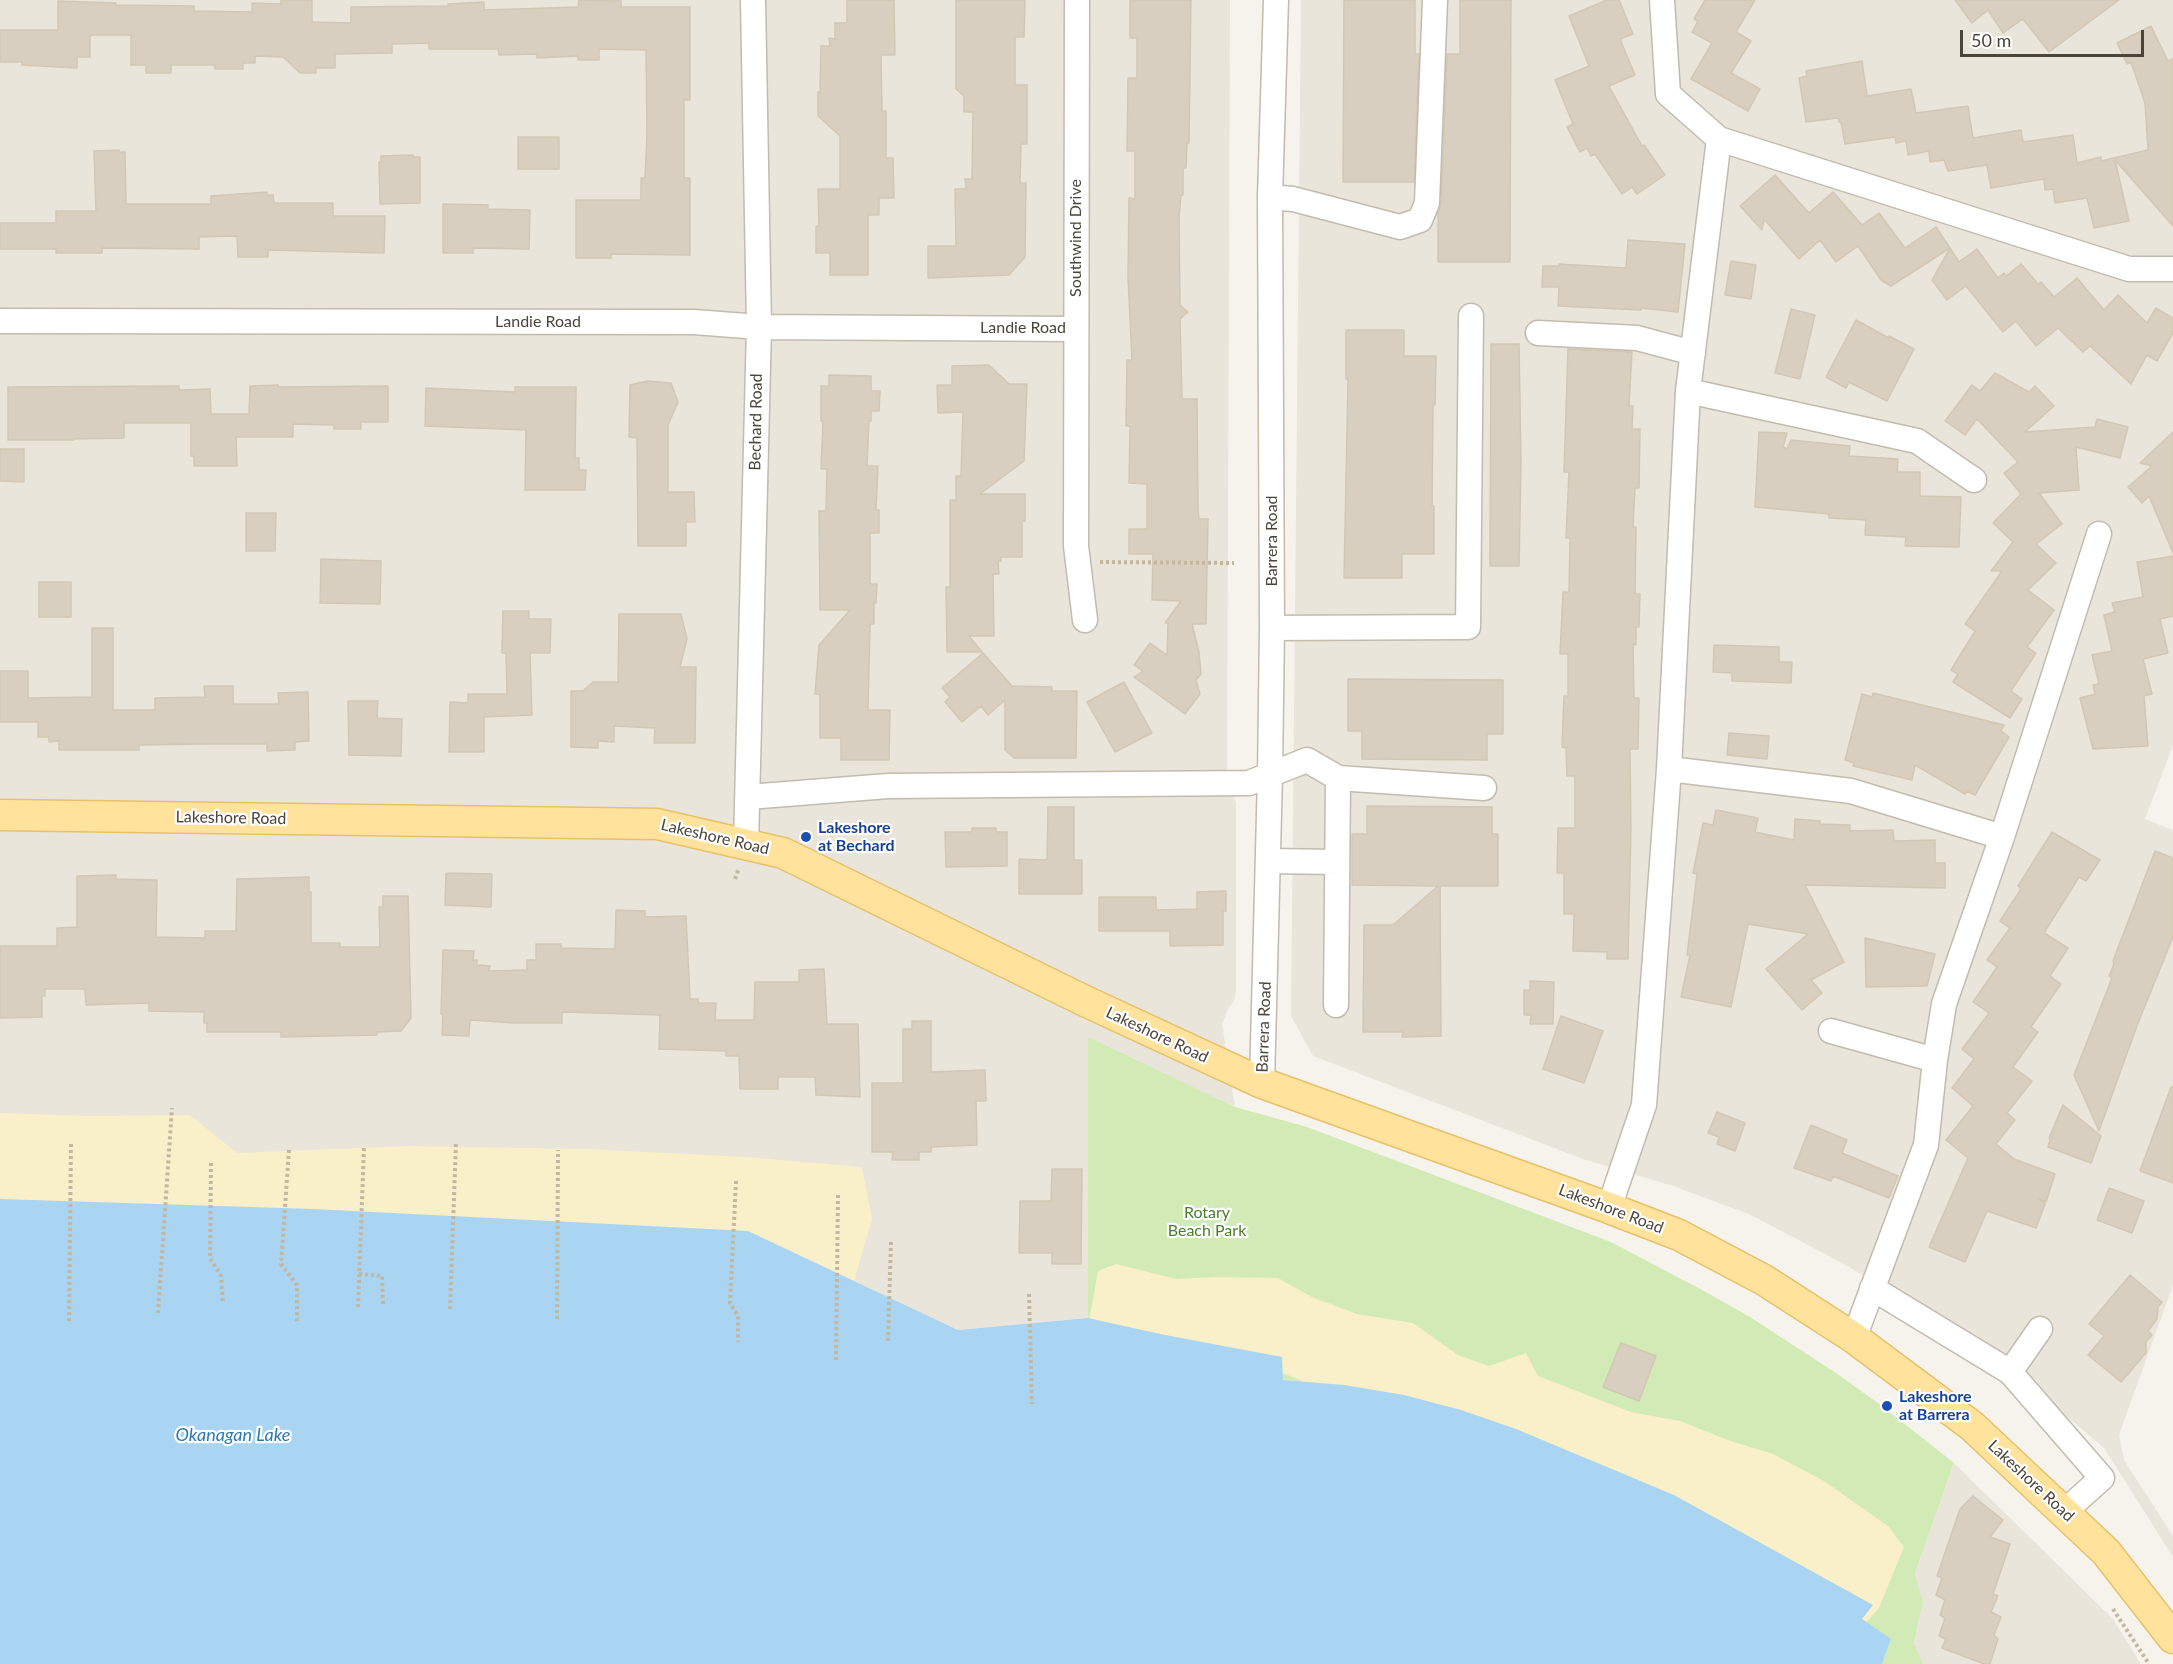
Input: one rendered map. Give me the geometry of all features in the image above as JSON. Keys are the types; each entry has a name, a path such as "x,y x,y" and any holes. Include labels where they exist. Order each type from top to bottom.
{"main road":[{"name":"Lakeshore Road","path":"0,814 657,824 783,853 1086,1001 1262,1083 1679,1235 1764,1280 1854,1338 1972,1426 2106,1552 2173,1638"}],"street":[{"name":"Bechard Road","path":"746,844 759,327 753,0"},
{"name":"Southwind Drive","path":"1077,0 1076,546 1085,620"},
{"name":"Barrera Road","path":"1262,1083 1269,861 1272,628 1270,197 1276,0"},
{"path":"1270,197 1293,199 1400,227 1420,220 1427,203 1435,0"},
{"path":"1662,0 1668,94 1719,139 2129,269 2173,269"},
{"path":"1609,1208 1644,1105 1669,769 1688,391 1719,139"},
{"path":"1272,628 1468,627 1471,316"},
{"name":"Landie Road","path":"0,321 694,322 759,327 1075,329"},
{"path":"1538,333 1638,338 1693,353"},
{"path":"1688,391 1917,441 1974,480"},
{"path":"1854,1338 1926,1145 1935,1060 1944,1004 2002,837 2099,534"},
{"path":"748,798 888,786 1249,783 1307,760 1338,777 1485,788"},
{"path":"1669,769 1851,791 2002,837"},
{"path":"1336,1005 1338,777"},
{"path":"1269,861 1337,862"},
{"path":"1831,1030 1935,1060"},
{"path":"1872,1288 2010,1372 2102,1478 2065,1511"},
{"path":"2010,1372 2040,1329"}],"path":[{"path":"1078,562 1234,563"},
{"path":"158,1313 172,1108"},
{"path":"450,1309 456,1142"},
{"path":"69,1321 71,1143"},
{"path":"358,1307 364,1148"},
{"path":"289,1150 281,1264 297,1285 297,1322"},
{"path":"557,1319 558,1150"},
{"path":"211,1163 210,1258 221,1276 223,1302"},
{"path":"736,1181 730,1303 738,1316 738,1342"},
{"path":"836,1360 838,1195"},
{"path":"888,1341 891,1241"},
{"path":"360,1274 382,1276 382,1305"},
{"path":"1029,1294 1032,1404"},
{"path":"2111,1605 2149,1664"}],"shaded area":[{"path":"0,0 1230,0 1227,780 1236,803 1236,990 1234,1001 1222,1024 1235,1107 1088,1038 1088,1318 958,1330 748,1231 313,1209 0,1199"},
{"path":"1301,0 2173,0 2173,745 2145,819 2173,830 2173,1285 2119,1435 2124,1460 2173,1536 2173,1557 2104,1448 1977,1340 1842,1263 1749,1214 1673,1186 1583,1159 1313,1056 1291,1016"},
{"path":"1954,1463 2113,1619 2141,1664 1923,1664 1914,1643 1923,1602 1915,1573"}],"green space":[{"name":"Rotary Beach Park","path":"1088,1037 1235,1107 1307,1127 1611,1242 1750,1317 1882,1406 1954,1463 1915,1573 1923,1602 1914,1643 1923,1664 1882,1664 1891,1639 1344,1385 1283,1380 1282,1357 1088,1318"}],"sand":[{"path":"0,1113 87,1116 190,1115 237,1153 407,1146 587,1149 746,1157 862,1167 872,1219 854,1281 748,1231 0,1200"},
{"path":"1116,1264 1176,1279 1278,1278 1312,1297 1357,1314 1413,1323 1458,1355 1489,1366 1526,1353 1538,1376 1631,1412 1680,1421 1728,1440 1773,1454 1824,1481 1888,1526 1904,1547 1879,1608 1857,1633 1372,1411 1269,1367 1088,1327 1098,1271"}],"water":[{"name":"Okanagan Lake","path":"0,1199 313,1209 748,1231 958,1330 1088,1318 1282,1357 1283,1380 1344,1385 1404,1395 1461,1410 1516,1429 1674,1495 1873,1605 1862,1619 1891,1639 1882,1664 0,1664"}],"building":[{"path":"281,0 312,0 312,22 351,23 351,7 448,6 448,4 484,2 484,10 578,7 579,0 621,1 621,7 690,7 690,100 684,100 684,178 690,178 690,255 611,254 611,258 576,258 576,200 641,200 641,178 645,178 647,133 646,50 599,49 599,60 578,60 578,56 537,58 537,54 499,55 498,49 429,49 429,43 392,44 392,53 335,54 335,68 316,68 316,73 300,73 283,57 255,56 255,63 243,63 243,69 215,69 215,65 171,65 171,73 146,73 146,65 131,65 131,35 92,35 90,36 90,57 77,57 77,68 0,62 0,30 58,30 58,1 116,3 116,5 194,6 194,11 252,12 252,3 281,4"},
{"path":"847,0 894,0 895,55 881,55 882,111 886,111 886,158 893,158 894,198 879,198 879,215 868,215 868,275 830,275 830,253 816,253 816,226 819,226 818,189 840,189 840,136 818,116 821,46 830,46 829,38 835,39 835,23 847,23"},
{"path":"956,0 1025,0 1024,37 1015,37 1015,85 1027,85 1027,144 1021,144 1020,183 1026,183 1025,257 1009,275 928,278 928,246 956,246 955,189 966,189 965,179 972,179 973,112 964,112 964,96 956,89"},
{"path":"1130,0 1191,0 1189,143 1187,143 1186,168 1183,168 1183,195 1181,195 1179,219 1180,305 1188,312 1180,319 1182,399 1197,399 1198,510 1199,519 1208,519 1206,624 1192,624 1199,652 1201,674 1196,680 1200,694 1185,714 1134,677 1143,671 1134,665 1150,643 1167,655 1168,623 1165,623 1181,601 1152,600 1153,554 1129,554 1129,529 1147,529 1147,484 1129,483 1130,426 1126,426 1127,360 1132,360 1128,278 1129,198 1135,199 1135,151 1127,151 1128,78 1137,78 1137,38 1130,38"},
{"path":"1344,0 1415,0 1415,54 1419,54 1414,182 1343,182"},
{"path":"1460,0 1511,0 1510,262 1438,262 1438,213 1441,204 1447,54 1460,54"},
{"path":"1607,0 1619,0 1633,34 1620,39 1635,75 1609,86 1642,146 1644,145 1665,175 1637,194 1632,187 1622,194 1595,154 1591,156 1587,148 1580,152 1567,127 1573,124 1555,80 1589,66 1569,16"},
{"path":"1705,0 1755,0 1736,32 1751,41 1731,73 1760,89 1748,111 1691,79 1712,43 1692,32 1698,21 1694,19"},
{"path":"1955,0 2119,0 2049,52 2023,19 2003,33 1988,10 1972,23"},
{"path":"2151,26 2168,61 2173,59 2173,226 2115,160 2129,221 2094,228 2087,198 2055,203 2053,189 2045,190 2044,179 1991,188 1987,165 1948,171 1944,160 1930,162 1929,151 1908,155 1906,141 1896,143 1895,137 1845,144 1841,122 1838,118 1806,122 1799,78 1807,76 1806,71 1862,61 1867,96 1911,89 1916,113 1968,106 1973,138 2021,130 2023,142 2073,135 2077,163 2101,157 2101,161 2148,150 2145,103 2131,62 2127,64 2117,43"},
{"path":"518,137 559,137 559,169 518,169"},
{"path":"119,150 119,152 125,152 126,204 211,204 211,196 267,192 267,195 273,195 274,203 333,203 333,216 385,216 384,253 268,250 268,257 238,257 237,236 199,237 199,249 102,248 102,253 56,253 56,249 0,249 0,223 56,223 56,211 96,211 94,151"},
{"path":"413,155 413,157 420,157 420,203 380,204 379,162 381,162 381,156"},
{"path":"1775,175 1809,213 1833,192 1862,225 1879,213 1905,248 1936,227 1950,248 1891,286 1881,280 1858,246 1836,262 1820,240 1799,259 1764,219 1762,230 1740,206"},
{"path":"443,204 488,205 488,209 530,210 529,249 473,248 473,253 443,253"},
{"path":"1628,240 1685,244 1678,312 1641,308 1641,310 1558,306 1559,287 1542,287 1543,266 1559,266 1559,264 1626,268"},
{"path":"1950,248 1959,262 1977,249 1998,278 2004,273 2006,276 2021,264 2038,284 2041,282 2054,297 2077,278 2104,310 2118,295 2147,323 2156,308 2173,318 2173,333 2157,361 2147,355 2131,384 2090,346 2083,352 2058,328 2036,346 2016,321 2003,332 1966,286 1947,300 1932,280"},
{"path":"1731,261 1756,265 1751,299 1725,295"},
{"path":"1791,309 1815,315 1800,379 1775,373"},
{"path":"1856,320 1914,349 1887,401 1849,382 1846,388 1826,377"},
{"path":"1346,330 1404,330 1404,356 1436,356 1435,405 1433,405 1434,554 1402,554 1402,578 1344,578 1348,379 1346,379"},
{"path":"1491,344 1519,344 1521,463 1519,566 1490,566"},
{"path":"1568,349 1632,352 1629,406 1633,406 1632,429 1640,429 1639,488 1635,488 1633,527 1636,527 1635,594 1640,594 1639,627 1636,627 1636,645 1633,644 1634,698 1639,698 1638,749 1630,749 1628,959 1607,959 1607,952 1573,951 1574,914 1564,914 1564,873 1557,873 1558,828 1575,828 1575,776 1567,776 1566,748 1562,747 1564,696 1568,696 1568,654 1560,654 1563,592 1569,592 1570,538 1566,538 1569,472 1564,472"},
{"path":"989,365 1009,384 1027,384 1024,461 980,494 1025,494 1022,557 1001,557 1001,561 998,561 999,574 993,574 994,636 969,636 982,652 947,652 946,587 950,587 950,500 956,500 956,476 961,476 963,412 938,413 937,385 952,385 952,366"},
{"path":"1995,373 2029,392 2035,386 2054,406 2025,432 2095,427 2097,419 2128,427 2120,458 2076,447 2079,490 2039,493 2062,524 2036,544 2056,563 2028,590 2054,610 2027,647 2036,653 2011,691 2022,699 2010,718 1953,682 1958,674 1951,670 1975,631 1965,624 2002,571 1991,571 2013,542 1993,523 2021,494 2004,473 2018,462 1977,419 1965,435 1945,421 1972,385 1980,391"},
{"path":"829,375 871,376 871,391 880,391 879,411 871,411 871,421 869,421 867,466 878,466 876,510 879,510 879,533 870,533 870,584 877,584 874,624 870,624 868,710 890,710 889,760 841,760 841,738 820,738 820,694 815,694 819,645 850,610 820,610 819,511 826,511 827,469 821,469 823,421 821,421 821,386 829,386"},
{"path":"648,381 671,383 678,402 668,425 668,492 694,492 695,522 686,522 686,546 638,546 637,438 629,437 630,385"},
{"path":"278,385 278,387 388,386 388,422 361,422 361,429 334,429 334,425 293,424 293,437 236,437 237,466 194,466 194,456 191,456 191,423 124,423 124,438 8,440 8,387 179,386 179,390 210,389 211,414 249,414 250,386"},
{"path":"515,387 576,387 575,458 579,458 579,470 586,470 585,490 525,490 526,430 425,426 426,388 515,392"},
{"path":"1759,432 1787,433 1783,447 1787,449 1791,440 1850,446 1849,456 1898,459 1897,472 1920,472 1920,496 1961,497 1959,547 1905,546 1906,537 1865,535 1866,520 1829,518 1829,514 1755,507"},
{"path":"2173,432 2173,553 2149,496 2142,503 2128,487 2152,466 2140,463"},
{"path":"0,449 24,449 24,482 0,481"},
{"path":"246,513 276,513 275,551 246,551"},
{"path":"2173,556 2173,616 2160,619 2168,653 2143,659 2152,694 2144,696 2148,746 2093,749 2080,698 2095,694 2093,685 2099,684 2092,655 2112,651 2104,615 2115,612 2112,603 2143,597 2137,562"},
{"path":"321,559 381,561 380,604 320,603"},
{"path":"39,582 71,582 71,617 39,617"},
{"path":"503,611 529,611 529,619 551,619 550,653 530,653 532,715 484,717 484,752 449,752 450,702 468,703 468,694 507,694 506,653 502,653"},
{"path":"619,614 681,614 687,639 680,667 696,667 695,743 654,743 655,728 614,726 614,742 598,741 598,748 571,747 571,691 583,691 593,682 618,682"},
{"path":"92,628 113,628 113,710 155,710 155,698 205,697 204,686 233,686 233,704 279,704 278,693 308,692 309,741 295,742 295,750 267,751 267,744 206,744 139,745 139,750 59,750 59,741 49,742 49,737 38,737 38,722 0,722 0,671 28,671 28,698 92,697"},
{"path":"1714,645 1779,647 1779,662 1792,662 1791,683 1732,681 1732,673 1713,672"},
{"path":"983,653 1012,686 1052,687 1052,691 1077,691 1076,758 1014,758 1005,750 1005,700 988,715 981,706 962,722 945,702 950,697 942,688"},
{"path":"1348,679 1503,680 1503,734 1487,734 1487,760 1362,759 1362,731 1348,731"},
{"path":"1124,682 1152,733 1115,752 1087,702"},
{"path":"1873,693 2004,725 2001,731 2009,737 1975,795 1967,791 1965,794 1915,765 1912,780 1853,766 1854,763 1845,760 1862,694 1872,697"},
{"path":"348,701 378,701 377,718 402,719 401,756 349,755"},
{"path":"1729,733 1769,736 1767,759 1727,755"},
{"path":"1367,806 1492,807 1492,834 1498,834 1498,886 1440,886 1441,1036 1402,1037 1403,1032 1363,1032 1364,925 1393,925 1438,886 1352,885 1352,834 1367,834"},
{"path":"1048,807 1074,807 1074,860 1082,860 1082,894 1019,894 1019,859 1047,860"},
{"path":"1716,810 1758,818 1755,832 1794,840 1795,819 1820,821 1820,824 1850,825 1850,831 1893,830 1894,841 1935,840 1935,863 1945,863 1945,888 1805,885 1844,962 1811,980 1822,993 1802,1010 1766,969 1808,934 1748,924 1731,1007 1681,997 1690,955 1687,955 1697,874 1693,873 1703,823 1713,825"},
{"path":"972,828 996,828 996,832 1007,832 1007,866 946,867 945,832 972,832"},
{"path":"2052,832 2100,860 2086,881 2079,877 2044,933 2068,948 2050,976 2061,984 2031,1027 2038,1032 2013,1067 2032,1081 2007,1113 2015,1120 1996,1144 2014,1159 2055,1174 2046,1202 2039,1199 2045,1204 2036,1228 1987,1211 1965,1262 1929,1247 1968,1158 1946,1140 1973,1106 1952,1088 1974,1059 1962,1049 1989,1013 1973,1002 1997,967 1987,960 2010,928 2000,921 2021,889 2018,886"},
{"path":"2155,851 2173,858 2173,937 2138,1023 2099,1131 2074,1075 2112,978 2109,976 2113,961"},
{"path":"446,873 492,874 491,907 445,905"},
{"path":"116,875 116,879 157,880 156,937 205,938 205,931 236,931 237,879 309,877 311,943 340,943 340,947 380,947 379,907 383,907 383,896 408,896 411,1018 401,1031 377,1032 377,1035 281,1037 281,1032 207,1032 204,1012 149,1011 149,1003 86,1005 85,989 45,989 45,996 42,996 42,1017 0,1018 0,946 57,946 57,928 77,927 77,876"},
{"path":"1226,891 1226,911 1223,911 1223,945 1170,946 1170,931 1099,931 1099,897 1156,897 1156,910 1197,909 1197,892"},
{"path":"616,910 645,911 645,917 686,916 690,999 698,999 698,1003 716,1003 715,1020 754,1020 755,982 799,982 799,970 824,969 827,1024 858,1024 860,1097 816,1095 815,1077 778,1077 778,1089 740,1089 739,1056 726,1056 726,1051 659,1049 660,1015 562,1012 562,1023 470,1020 469,1036 442,1035 443,950 474,951 473,960 477,960 477,965 490,966 489,971 527,970 527,960 536,960 536,944 561,944 561,948 615,949"},
{"path":"1865,938 1935,954 1927,986 1866,987"},
{"path":"1530,981 1554,982 1553,1024 1530,1024 1531,1015 1524,1015 1524,990 1530,990"},
{"path":"1561,1016 1603,1031 1584,1083 1543,1069"},
{"path":"912,1021 931,1021 931,1072 985,1070 986,1101 976,1101 977,1145 931,1147 931,1152 919,1152 919,1160 892,1160 893,1152 872,1152 872,1083 903,1083 903,1029 912,1029"},
{"path":"2171,1087 2173,1087 2173,1183 2140,1171"},
{"path":"2063,1105 2101,1136 2091,1163 2048,1147 2049,1138"},
{"path":"1717,1112 1745,1123 1735,1151 1717,1144 1719,1137 1708,1133"},
{"path":"1811,1125 1847,1140 1842,1153 1898,1176 1889,1198 1833,1176 1831,1181 1794,1168"},
{"path":"1052,1169 1082,1169 1081,1264 1052,1264 1052,1253 1019,1253 1020,1201 1051,1201"},
{"path":"2109,1188 2144,1201 2132,1233 2097,1220"},
{"path":"2130,1275 2162,1302 2158,1307 2157,1319 2148,1331 2152,1335 2146,1342 2146,1353 2121,1382 2088,1355 2104,1336 2089,1324"},
{"path":"1621,1343 1656,1356 1639,1401 1603,1387"},
{"path":"1973,1496 2003,1520 1990,1537 2010,1544 1993,1594 1998,1596 1991,1612 2001,1617 1994,1635 1998,1639 1990,1664 1984,1664 1942,1648 1946,1639 1939,1636 1945,1618 1940,1615 1945,1600 1936,1595 1942,1578 1937,1576 1960,1509"}],"place":[{"name":"Lakeshore at Bechard","path":"806,837"},
{"name":"Lakeshore at Barrera","path":"1887,1406"}]}
